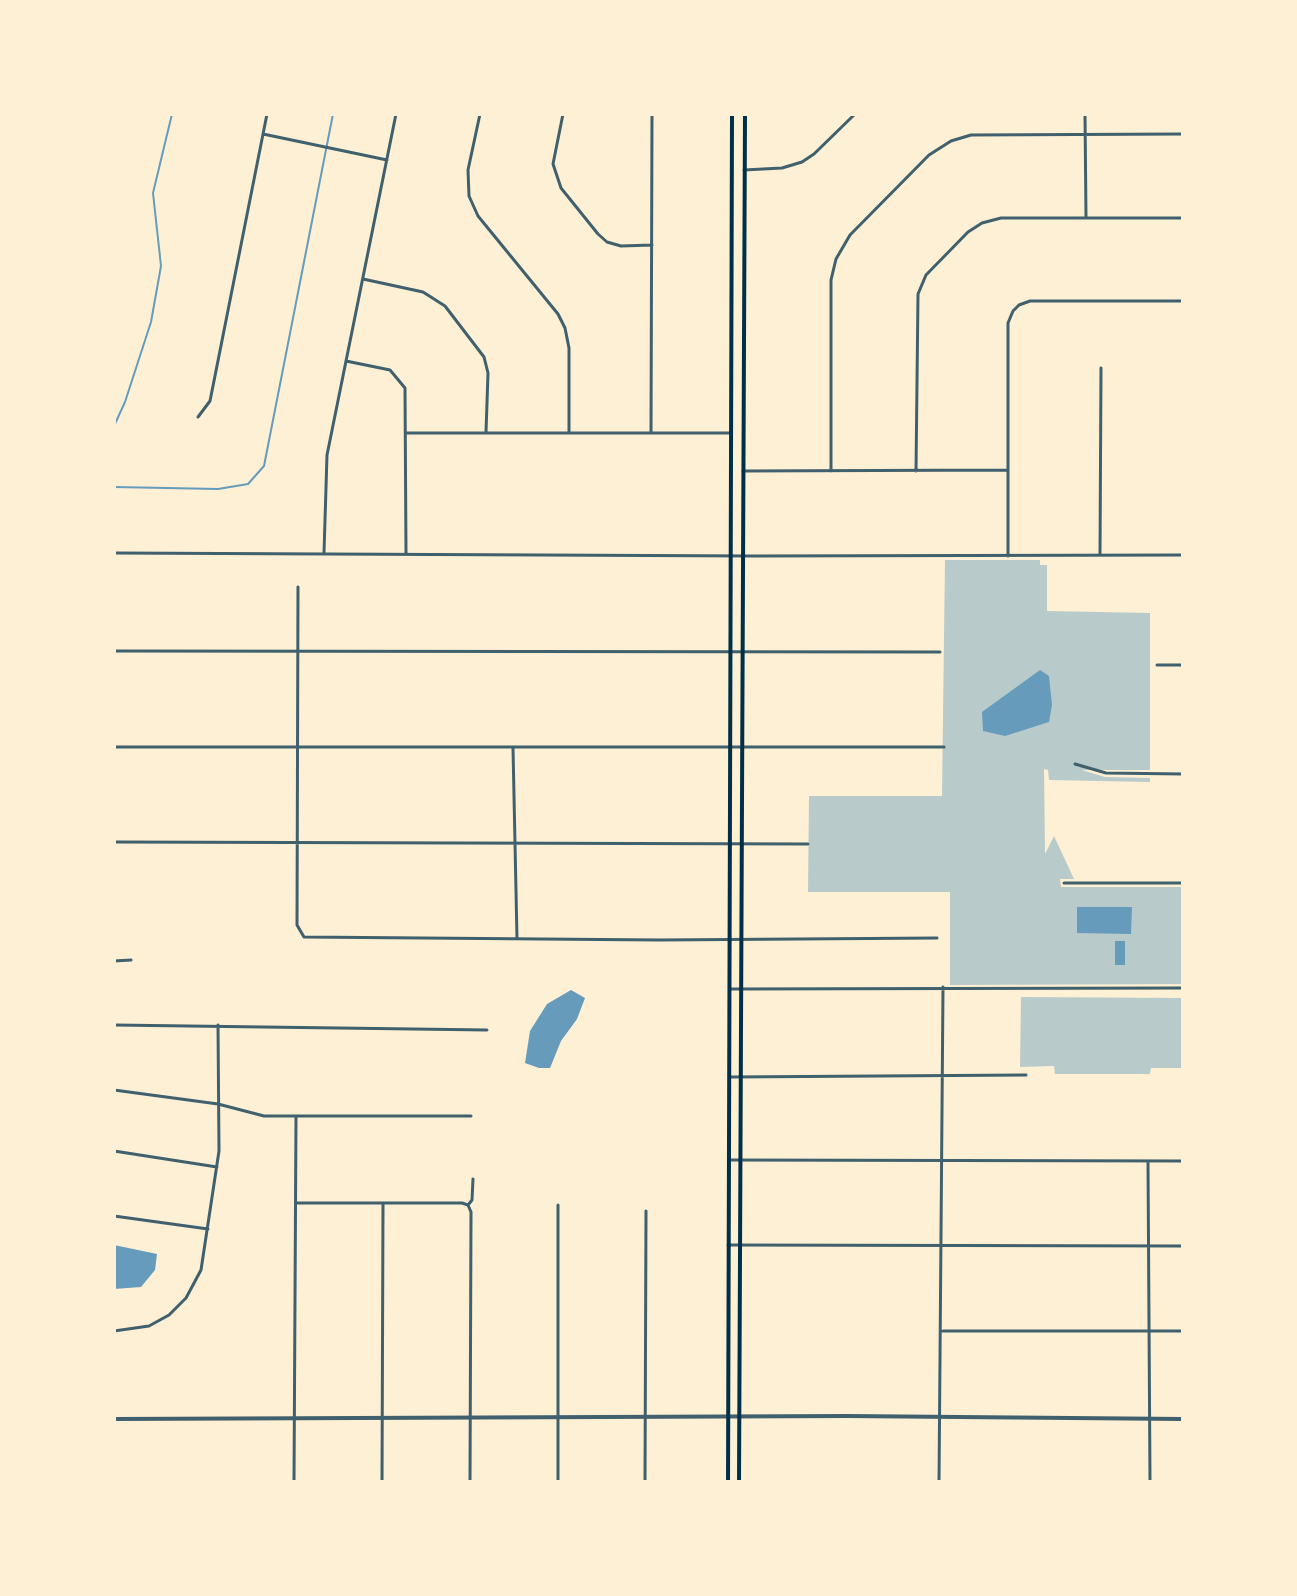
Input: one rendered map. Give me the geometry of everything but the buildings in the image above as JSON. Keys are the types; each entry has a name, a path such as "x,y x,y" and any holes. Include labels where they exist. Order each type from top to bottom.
{"main road":[{"path":"728,1482 732,114"},
{"path":"739,1482 745,114"}],"street":[{"path":"198,417 210,401 267,114"},
{"path":"324,553 325,467 396,114"},
{"path":"480,114 468,170 469,196 478,216 558,314 565,328 569,348 569,432"},
{"path":"563,114 553,164 561,188 607,242 621,246 652,245"},
{"path":"651,433 652,114"},
{"path":"744,170 782,168 802,162 855,114"},
{"path":"1085,114 1086,218"},
{"path":"263,134 387,160"},
{"path":"831,471 831,280 836,259 847,239 929,155 951,141 977,135 1183,134"},
{"path":"916,471 917,302 926,275 968,232 991,219 1183,218"},
{"path":"363,279 423,292 439,300 454,316 479,348 487,365 486,432"},
{"path":"1008,556 1008,323 1016,307 1030,301 1183,301"},
{"path":"346,361 383,367 402,381 406,394 406,554"},
{"path":"1100,555 1101,368"},
{"path":"406,433 730,433"},
{"path":"743,471 1008,470"},
{"path":"114,553 1183,555"},
{"path":"298,587 297,925 300,933 309,938 937,938"},
{"path":"114,651 940,652"},
{"path":"1157,665 1183,665"},
{"path":"114,747 944,747"},
{"path":"513,748 517,939"},
{"path":"1075,764 1106,773 1183,774"},
{"path":"114,842 808,844"},
{"path":"1064,883 1183,883"},
{"path":"114,961 131,960"},
{"path":"939,1482 943,987"},
{"path":"730,989 1183,988"},
{"path":"114,1025 487,1030"},
{"path":"114,1331 149,1326 163,1319 182,1304 201,1270 217,1167 218,1025"},
{"path":"730,1077 1026,1075"},
{"path":"114,1090 218,1104 255,1116 471,1116"},
{"path":"294,1482 296,1116"},
{"path":"114,1151 217,1167"},
{"path":"729,1160 943,1158 1183,1161"},
{"path":"1148,1161 1150,1482"},
{"path":"468,1205 472,1200 473,1179"},
{"path":"296,1203 468,1205"},
{"path":"382,1482 383,1203"},
{"path":"468,1205 471,1212 470,1482"},
{"path":"558,1205 558,1482"},
{"path":"645,1482 646,1211"},
{"path":"114,1216 208,1229"},
{"path":"728,1245 1183,1246"},
{"path":"942,1332 1183,1331"},
{"path":"114,1419 1183,1419"}],"shaded area":[{"path":"945,560 1040,560 1040,565 1047,565 1047,611 1150,613 1150,770 1082,770 1105,777 1150,778 1150,782 1049,780 1048,770 1044,769 1045,854 1054,836 1074,879 1060,879 1061,887 1183,887 1183,984 950,985 950,892 808,892 809,796 942,796"},
{"path":"1021,997 1183,998 1183,1068 1151,1068 1150,1074 1055,1074 1054,1066 1020,1067"}],"water":[{"path":"1040,670 1049,676 1052,705 1049,722 1005,736 983,731 982,712"},
{"path":"1077,907 1132,907 1131,934 1077,933"},
{"path":"1115,941 1125,941 1125,965 1115,965"},
{"path":"571,990 585,998 550,1068 525,1063 530,1031 547,1004"},
{"path":"114,1245 157,1254 155,1270 141,1287 114,1289"}],"waterway":[{"path":"114,426 151,322 161,266 153,193 172,114"},
{"path":"114,487 218,489 248,484 264,466 333,114"}]}
